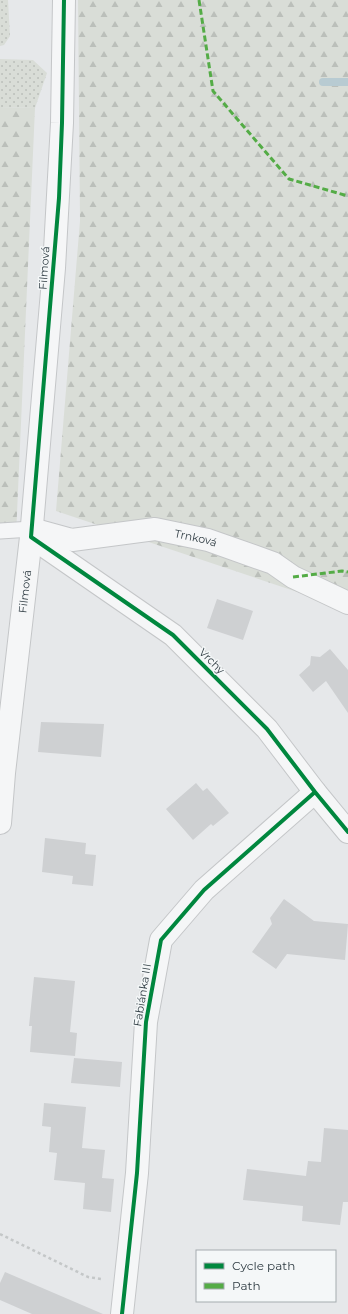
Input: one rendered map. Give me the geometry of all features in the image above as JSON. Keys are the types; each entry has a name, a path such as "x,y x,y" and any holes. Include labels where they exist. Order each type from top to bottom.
{"street":[{"name":"Filmová","path":"0,823 2,772 32,533 59,198 64,0"},
{"name":"Trnková","path":"32,533 72,540 155,529 208,540 273,563 293,577 348,603"},
{"name":"Vrchy","path":"32,533 173,635 267,729 315,792 348,832"},
{"name":"Fabiánka III","path":"122,1314 137,1174 146,1022 161,940 204,890 315,792"}],"lane":[{"path":"0,531 32,533"}],"path":[{"path":"0,1234 88,1277 125,1283"}],"green space":[{"path":"0,0 8,0 10,36 4,45 0,46"},
{"path":"78,0 348,0 348,609 56,511 80,221"},
{"path":"0,59 33,60 47,73 35,108 0,107"},
{"path":"0,107 35,108 16,536 0,536"}],"building":[{"path":"217,599 253,611 243,640 207,628"},
{"path":"330,649 348,670 348,713 326,681 313,692 299,675 310,665 311,656 320,657"},
{"path":"41,722 104,724 101,757 38,752"},
{"path":"196,783 203,791 207,788 229,813 213,826 211,824 193,840 166,809"},
{"path":"45,838 86,843 85,854 96,855 93,886 72,884 73,876 42,872"},
{"path":"284,899 314,921 348,924 345,960 287,954 276,969 252,952 272,924 270,918"},
{"path":"34,977 75,981 70,1032 77,1033 75,1056 30,1052 32,1026 29,1026"},
{"path":"74,1058 122,1062 120,1087 71,1083"},
{"path":"44,1103 86,1107 82,1148 105,1150 102,1178 114,1179 111,1212 83,1209 85,1183 54,1180 57,1153 49,1152 51,1127 42,1126"},
{"path":"324,1128 348,1130 348,1202 343,1202 340,1225 302,1221 303,1206 243,1200 247,1169 306,1176 308,1161 321,1162"},
{"path":"5,1272 103,1314 32,1314 0,1300 0,1283"}],"waterway":[{"path":"323,82 348,82"}],"marked path":[{"path":"199,0 213,91 289,179 348,196"},
{"path":"293,577 342,571 348,572"}],"cycle path":[{"path":"64,0 59,198 31,537 173,635 267,729 315,792 348,832"},
{"path":"122,1314 137,1173 146,1022 161,940 204,890 315,792"}]}
